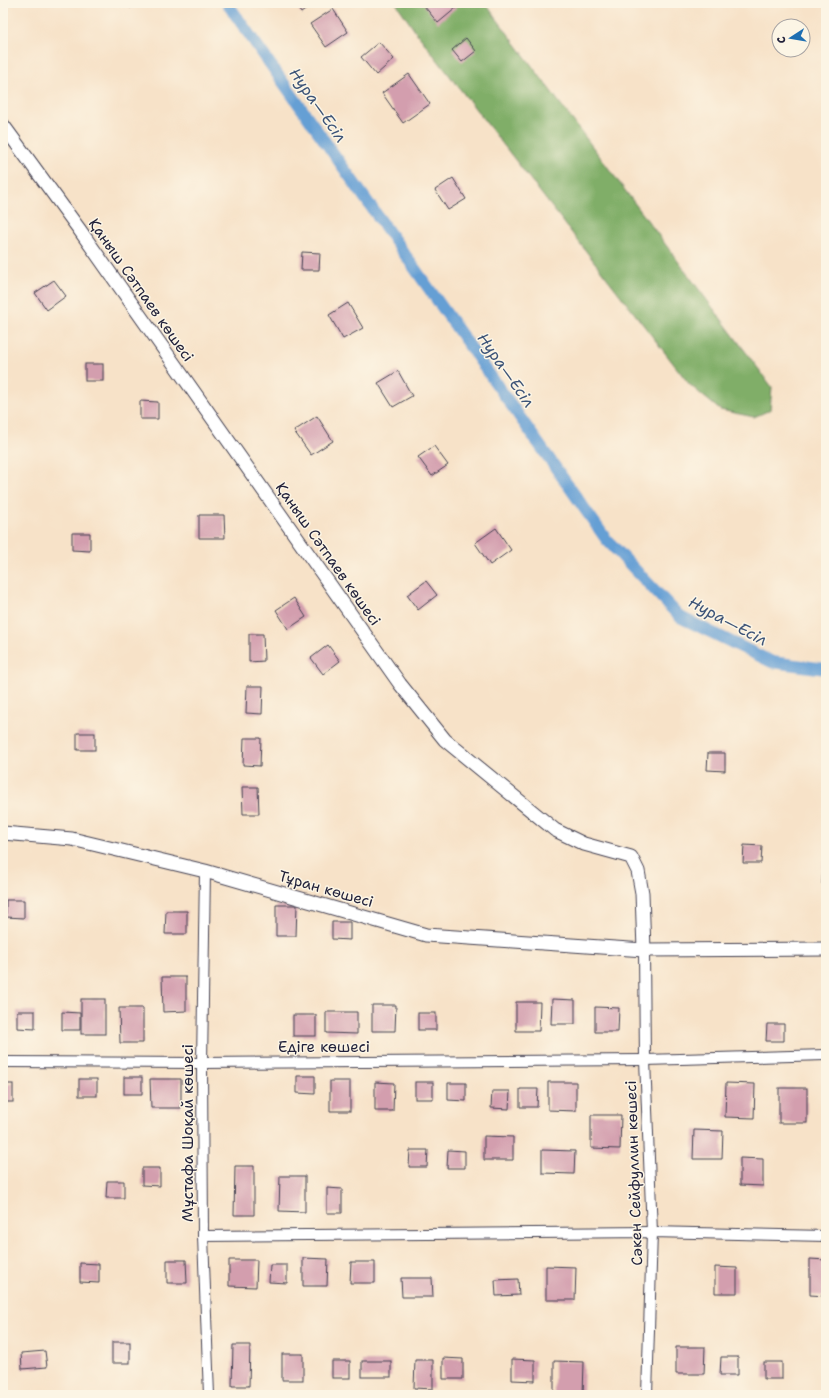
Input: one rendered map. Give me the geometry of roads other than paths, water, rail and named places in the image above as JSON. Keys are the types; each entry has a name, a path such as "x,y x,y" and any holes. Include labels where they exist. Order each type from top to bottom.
{"street":[{"name":"Қаныш Сәтпаев көшесі","path":"3,125 79,229 400,684 445,740 555,830 584,844 631,856 638,871 642,892 644,950"},
{"name":"Тұран көшесі","path":"3,833 72,839 205,871 426,935 644,950 826,949"},
{"name":"Мұстафа Шоқай көшесі","path":"205,871 202,1063 203,1236 209,1395"},
{"name":"Сәкен Сейфуллин көшесі","path":"644,950 645,1060 652,1232 647,1395"},
{"name":"Едіге көшесі","path":"3,1062 202,1063 645,1060 826,1055"},
{"path":"203,1236 652,1232 826,1236"}],"waterway":[{"name":"Нура—Есіл","path":"227,3 606,539 680,617 772,662 826,669"}]}
